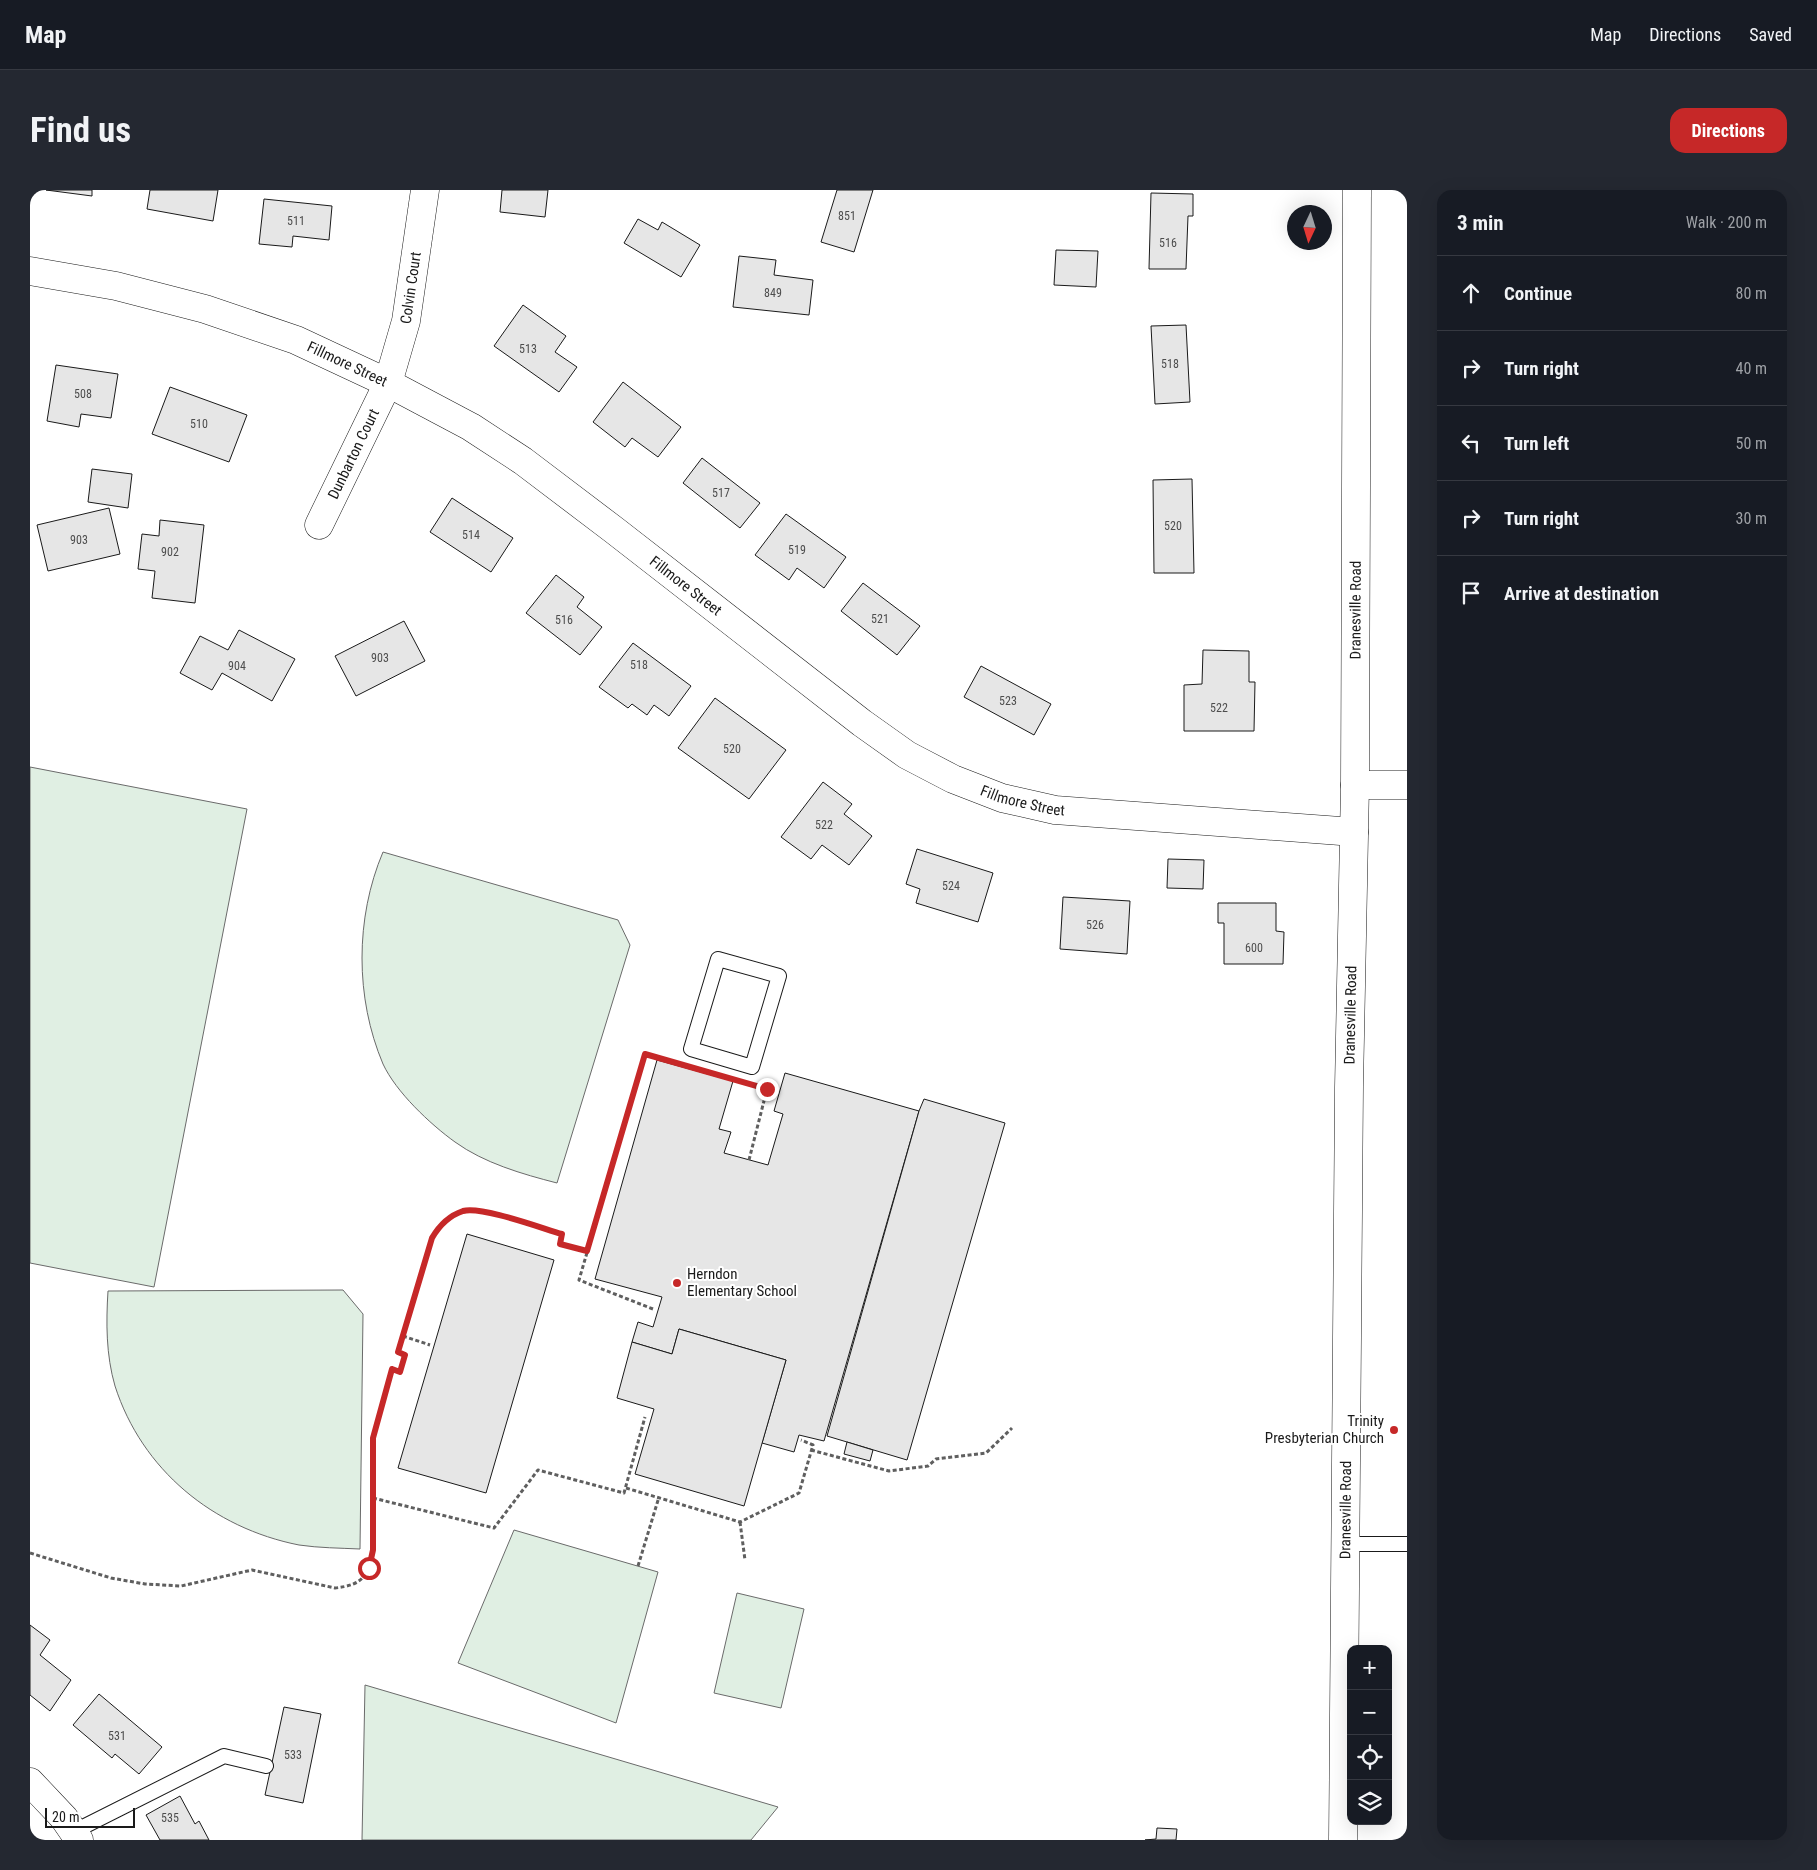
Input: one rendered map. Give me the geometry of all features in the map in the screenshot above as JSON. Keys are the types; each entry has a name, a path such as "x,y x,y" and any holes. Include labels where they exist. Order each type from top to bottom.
{"street":[{"name":"Colvin Court","path":"388,383 406,321 425,190"},
{"name":"Dranesville Road","path":"1343,1840 1344,1544 1355,785 1357,190"},
{"name":"Fillmore Street","path":"30,271 116,286 205,309 296,340 388,383 471,427 523,461 862,723 907,755 953,779 1002,798 1054,810 1354,832"},
{"name":"Dunbarton Court","path":"319,524 388,383"},
{"path":"1355,785 1407,785"},
{"path":"30,1782 64,1818 76,1836"}],"lane":[{"path":"718,958 779,976 776,985 752,1067 691,1049 718,958"},
{"path":"1344,1544 1407,1544"},
{"path":"76,1836 224,1756 266,1766"}],"path":[{"path":"652,1309 579,1280 645,1054 673,1062"},
{"path":"749,1160 767,1089 758,1086"},
{"path":"30,1553 112,1578 145,1584 181,1586 252,1570 335,1588 348,1587 362,1580 369,1568 373,1550 373,1438 392,1369 400,1372 405,1355 398,1352 432,1238 439,1226 451,1216 465,1211 480,1211 562,1234 560,1244 587,1251"},
{"path":"403,1336 430,1345"},
{"path":"373,1498 494,1528 538,1470 624,1494 645,1417"},
{"path":"811,1450 889,1471 928,1466 936,1459 986,1453 1012,1428"},
{"path":"626,1488 740,1522 799,1493 813,1444 800,1440"},
{"path":"638,1566 659,1497"},
{"path":"740,1522 745,1560"}],"green space":[{"path":"30,767 247,809 154,1287 30,1263"},
{"path":"383,852 618,920 630,945 557,1183 517,1172 491,1162 455,1142 414,1107 396,1085 383,1064 367,1012 362,958 367,904"},
{"path":"343,1290 363,1314 360,1549 299,1545 268,1537 238,1525 210,1509 185,1491 162,1469 143,1444 127,1416 115,1386 107,1339 108,1291"},
{"path":"514,1530 658,1572 616,1723 458,1663"},
{"path":"737,1593 804,1609 781,1708 714,1693"},
{"path":"365,1685 778,1807 751,1840 362,1840"}],"building":[{"path":"46,190 92,190 92,196"},
{"path":"150,190 218,190 213,221 147,209"},
{"path":"502,190 548,190 545,217 500,212"},
{"path":"837,190 873,190 854,252 821,242"},
{"path":"1151,193 1193,194 1193,216 1188,216 1186,269 1149,269"},
{"path":"264,199 332,206 329,240 293,236 292,247 259,244"},
{"path":"638,219 658,230 662,222 700,245 681,277 624,243"},
{"path":"1056,250 1098,251 1096,287 1054,285"},
{"path":"739,256 776,260 774,275 813,280 809,315 733,307"},
{"path":"523,305 566,336 555,352 577,367 559,392 494,346"},
{"path":"1186,325 1190,402 1155,404 1151,326"},
{"path":"56,365 118,374 111,418 81,414 79,427 47,421"},
{"path":"623,382 681,427 658,457 632,438 625,447 593,422"},
{"path":"170,387 247,415 229,462 152,434"},
{"path":"702,458 760,503 740,528 683,483"},
{"path":"92,469 132,474 128,508 88,502"},
{"path":"1192,479 1194,573 1154,573 1153,480"},
{"path":"452,498 513,538 491,572 430,532"},
{"path":"109,508 120,554 48,571 37,525"},
{"path":"786,514 846,557 824,588 797,568 789,580 755,555"},
{"path":"160,520 204,525 195,603 152,598 155,571 138,569 142,534 159,536"},
{"path":"556,575 584,597 577,607 602,627 580,655 526,613"},
{"path":"863,583 920,626 897,655 841,611"},
{"path":"404,621 425,661 356,696 335,656"},
{"path":"239,630 295,659 272,701 222,673 212,690 180,673 200,636 228,650"},
{"path":"633,643 691,686 669,716 654,705 647,715 632,704 628,708 599,687"},
{"path":"1203,650 1249,651 1249,682 1255,682 1254,731 1184,731 1184,685 1202,684"},
{"path":"981,666 1051,704 1034,735 964,697"},
{"path":"715,698 786,750 749,799 678,748"},
{"path":"823,782 852,804 844,814 872,836 849,865 822,845 811,859 781,837"},
{"path":"917,849 993,873 978,922 916,903 920,889 906,884"},
{"path":"1168,859 1204,860 1203,889 1167,888"},
{"path":"1063,897 1130,901 1127,954 1060,949"},
{"path":"1218,903 1276,903 1276,931 1284,932 1283,964 1224,964 1224,923 1218,923"},
{"path":"657,1060 733,1081 719,1129 731,1132 724,1153 768,1165 783,1114 774,1111 785,1073 919,1111 824,1441 799,1435 794,1452 762,1443 786,1360 679,1329 672,1354 632,1342 638,1322 653,1327 662,1297 595,1279"},
{"path":"924,1099 1005,1123 907,1460 827,1436"},
{"path":"467,1234 554,1260 486,1493 398,1468"},
{"path":"679,1329 786,1360 744,1506 635,1474 654,1409 617,1398 632,1342 672,1354"},
{"path":"847,1442 873,1450 870,1461 844,1454"},
{"path":"30,1625 50,1640 40,1655 71,1680 50,1711 30,1695"},
{"path":"99,1694 162,1747 139,1774 115,1754 112,1758 73,1725"},
{"path":"284,1707 321,1714 303,1803 265,1795"},
{"path":"180,1796 195,1824 199,1821 209,1840 160,1840 146,1815"},
{"path":"1157,1828 1177,1829 1176,1840 1145,1840 1156,1839"}],"place":[{"name":"Herndon Elementary School","path":"677,1283"},
{"name":"Trinity Presbyterian Church","path":"1394,1430"}],"route":[{"path":"369,1568 373,1550 373,1438 392,1369 400,1372 405,1355 398,1352 432,1238 439,1226 451,1216 465,1211 480,1211 562,1234 560,1244 587,1251 645,1054 767,1089"}]}
